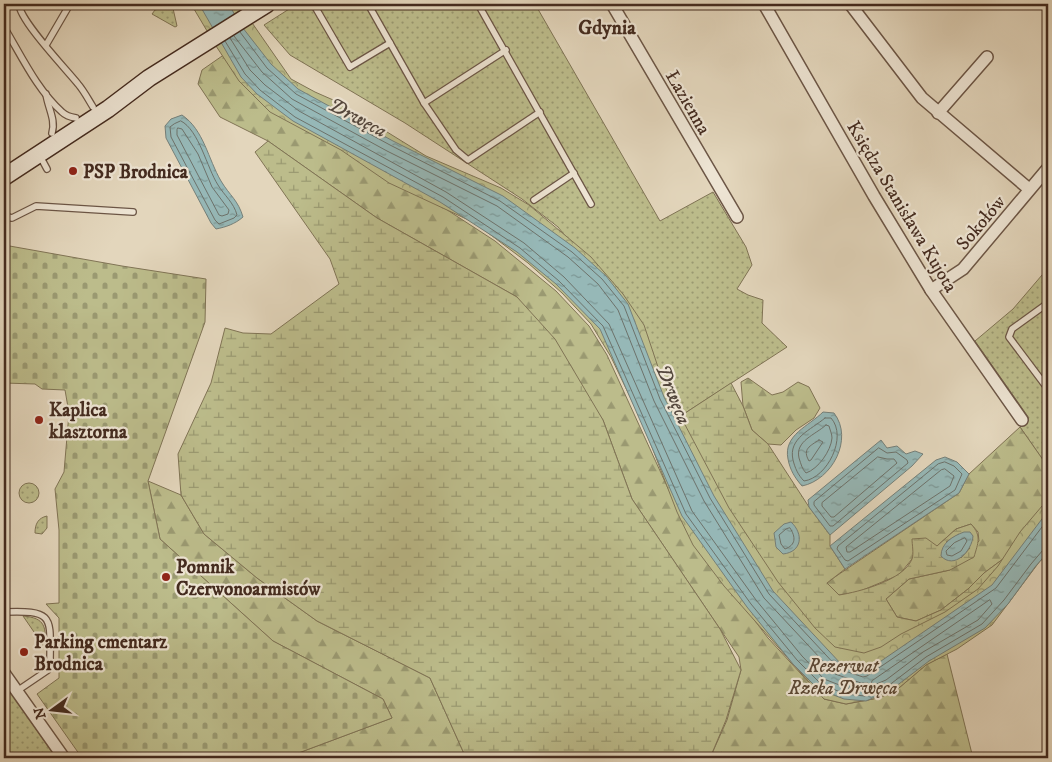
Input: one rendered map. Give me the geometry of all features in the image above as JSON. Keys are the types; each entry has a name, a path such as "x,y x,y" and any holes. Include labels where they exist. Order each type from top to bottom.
{"main road":[{"path":"4,164 36,150 108,109 149,78 262,7"},
{"path":"4,177 36,150 52,133 111,95 149,78"}],"street":[{"name":"Łazienna","path":"612,4 736,217"},
{"name":"Księdza Stanisława Kujota","path":"764,4 874,196 931,290 1022,420"},
{"path":"850,4 922,98 1029,189"},
{"path":"938,113 987,57"},
{"name":"Sokołów","path":"931,290 963,268 1048,168"},
{"path":"4,673 64,758"}],"lane":[{"path":"19,4 19,8 28,24 80,86 93,107"},
{"path":"46,45 70,4"},
{"path":"316,4 314,5 350,67 390,43"},
{"path":"368,4 424,103 456,150 468,160 540,112"},
{"path":"478,4 506,50 592,204"},
{"path":"4,27 46,94 62,113 76,118"},
{"path":"424,103 506,50"},
{"path":"46,94 54,126 52,133"},
{"path":"36,150 47,169"},
{"path":"534,200 574,173"},
{"path":"4,216 12,218 36,206 133,212"},
{"path":"1048,303 1012,329 1009,337 1048,389"},
{"path":"4,612 34,612 44,617 50,626 50,665 48,670 17,691"}],"green space":[{"path":"166,4 172,4 177,26 175,27 152,14 155,10 167,7"},
{"name":"Rezerwat Rzeka Drwęca","path":"191,4 239,4 291,79 340,103 426,156 501,188 529,205 591,257 623,294 644,325 664,385 729,508 778,582 815,628 835,647 864,653 881,647 901,634 945,612 978,589 998,566 1020,532 1048,499 1048,555 1040,561 992,625 957,649 926,665 893,693 846,704 824,699 724,586 693,545 677,512 643,424 611,357 591,324 562,293 528,263 475,223 389,183 341,150 270,112 239,81"},
{"path":"297,4 535,4 660,221 713,192 746,247 752,265 737,289 763,300 762,323 787,347 676,419 575,248 558,227 522,199 405,123 290,55 264,25"},
{"path":"225,54 435,202 495,241 556,291 589,326 607,355 683,521 701,550 768,638 824,699 846,704 893,693 926,665 947,654 973,758 710,758 727,720 741,670 739,657 632,499 603,420 517,297 377,218 268,141 220,117 198,84 202,70"},
{"path":"268,141 377,218 517,297 555,339 603,420 632,499 720,629 741,670 726,720 710,758 466,758 430,678 317,621 257,578 204,534 181,495 178,454 211,383 225,328 243,333 271,334 339,284 330,259 255,152"},
{"path":"4,245 206,279 205,322 148,481 160,539 273,641 383,699 392,718 285,758 82,758 37,694 59,678 59,618 46,604 59,603 59,530 55,489 64,472 69,413 65,390 42,389 35,384 4,383"},
{"path":"1048,268 1048,467 1020,427 1029,418 975,341 1013,309"},
{"path":"748,378 772,395 783,392 798,382 809,387 820,408 814,418 796,430 781,445 768,444 752,430 743,406 741,382"},
{"path":"731,383 743,406 752,430 768,444 809,507 830,535 830,546 845,569 827,583 839,595 869,588 900,573 912,559 912,539 926,538 937,546 956,529 971,524 978,536 974,557 950,570 909,579 886,599 897,617 916,621 941,610 968,589 984,573 1022,545 992,584 865,672 842,665 773,591 676,419","holes":["959,534 970,548 961,558 946,542"]},
{"path":"1020,427 1048,467 1048,511 1022,545 984,573 968,589 941,610 916,621 897,617 886,599 909,579 950,570 979,541 978,532 971,524 956,529 937,546 912,559 899,575 858,592 839,595 826,583 959,493 969,474"},
{"path":"148,481 181,495 204,534 257,578 317,621 430,678 466,758 285,758 392,718 383,699 273,641 160,539"},
{"path":"25,483 33,483 39,489 39,497 33,503 25,503 19,497 19,489"},
{"path":"47,516 47,528 42,534 35,533 38,522 41,518"},
{"path":"23,616 36,619 43,625 45,629 45,648"},
{"path":"4,683 56,758 4,758"}],"water":[{"name":"Rezerwat Rzeka Drwęca","path":"199,4 229,4 239,23 271,64 298,89 393,141 503,196 575,248 606,276 628,304 664,397 714,496 773,591 842,665 865,672 992,585 1048,511 1048,552 1008,604 985,628 929,661 891,690 866,701 844,699 818,689 793,664 747,607 682,516 600,329 556,284 517,252 440,202 293,121 257,94 241,77"},
{"path":"182,115 201,137 216,172 241,211 243,217 237,222 216,229 166,138 165,126 171,119"},
{"path":"823,412 834,413 840,423 841,446 831,467 813,482 802,486 793,474 787,451 793,437"},
{"path":"881,440 887,448 897,446 906,454 915,451 923,454 912,466 830,535 809,507 808,500"},
{"path":"945,457 957,462 969,474 959,493 845,569 830,546 936,460"},
{"path":"791,522 798,532 799,542 794,550 783,554 776,547 774,533 784,524"},
{"path":"964,532 970,532 973,536 966,553 957,560 946,560 941,556 943,547 952,538"}],"place":[{"name":"PSP Brodnica","path":"73,171"},
{"name":"Kaplica klasztorna","path":"39,420"},
{"name":"Pomnik Czerwonoarmistów","path":"166,577"},
{"name":"Parking cmentarz Brodnica","path":"24,652"}],"district":[{"name":"Gdynia","path":"607,27"}],"water label":[{"name":"Drwęca","path":"358,117"},
{"name":"Drwęca","path":"674,394"}]}
